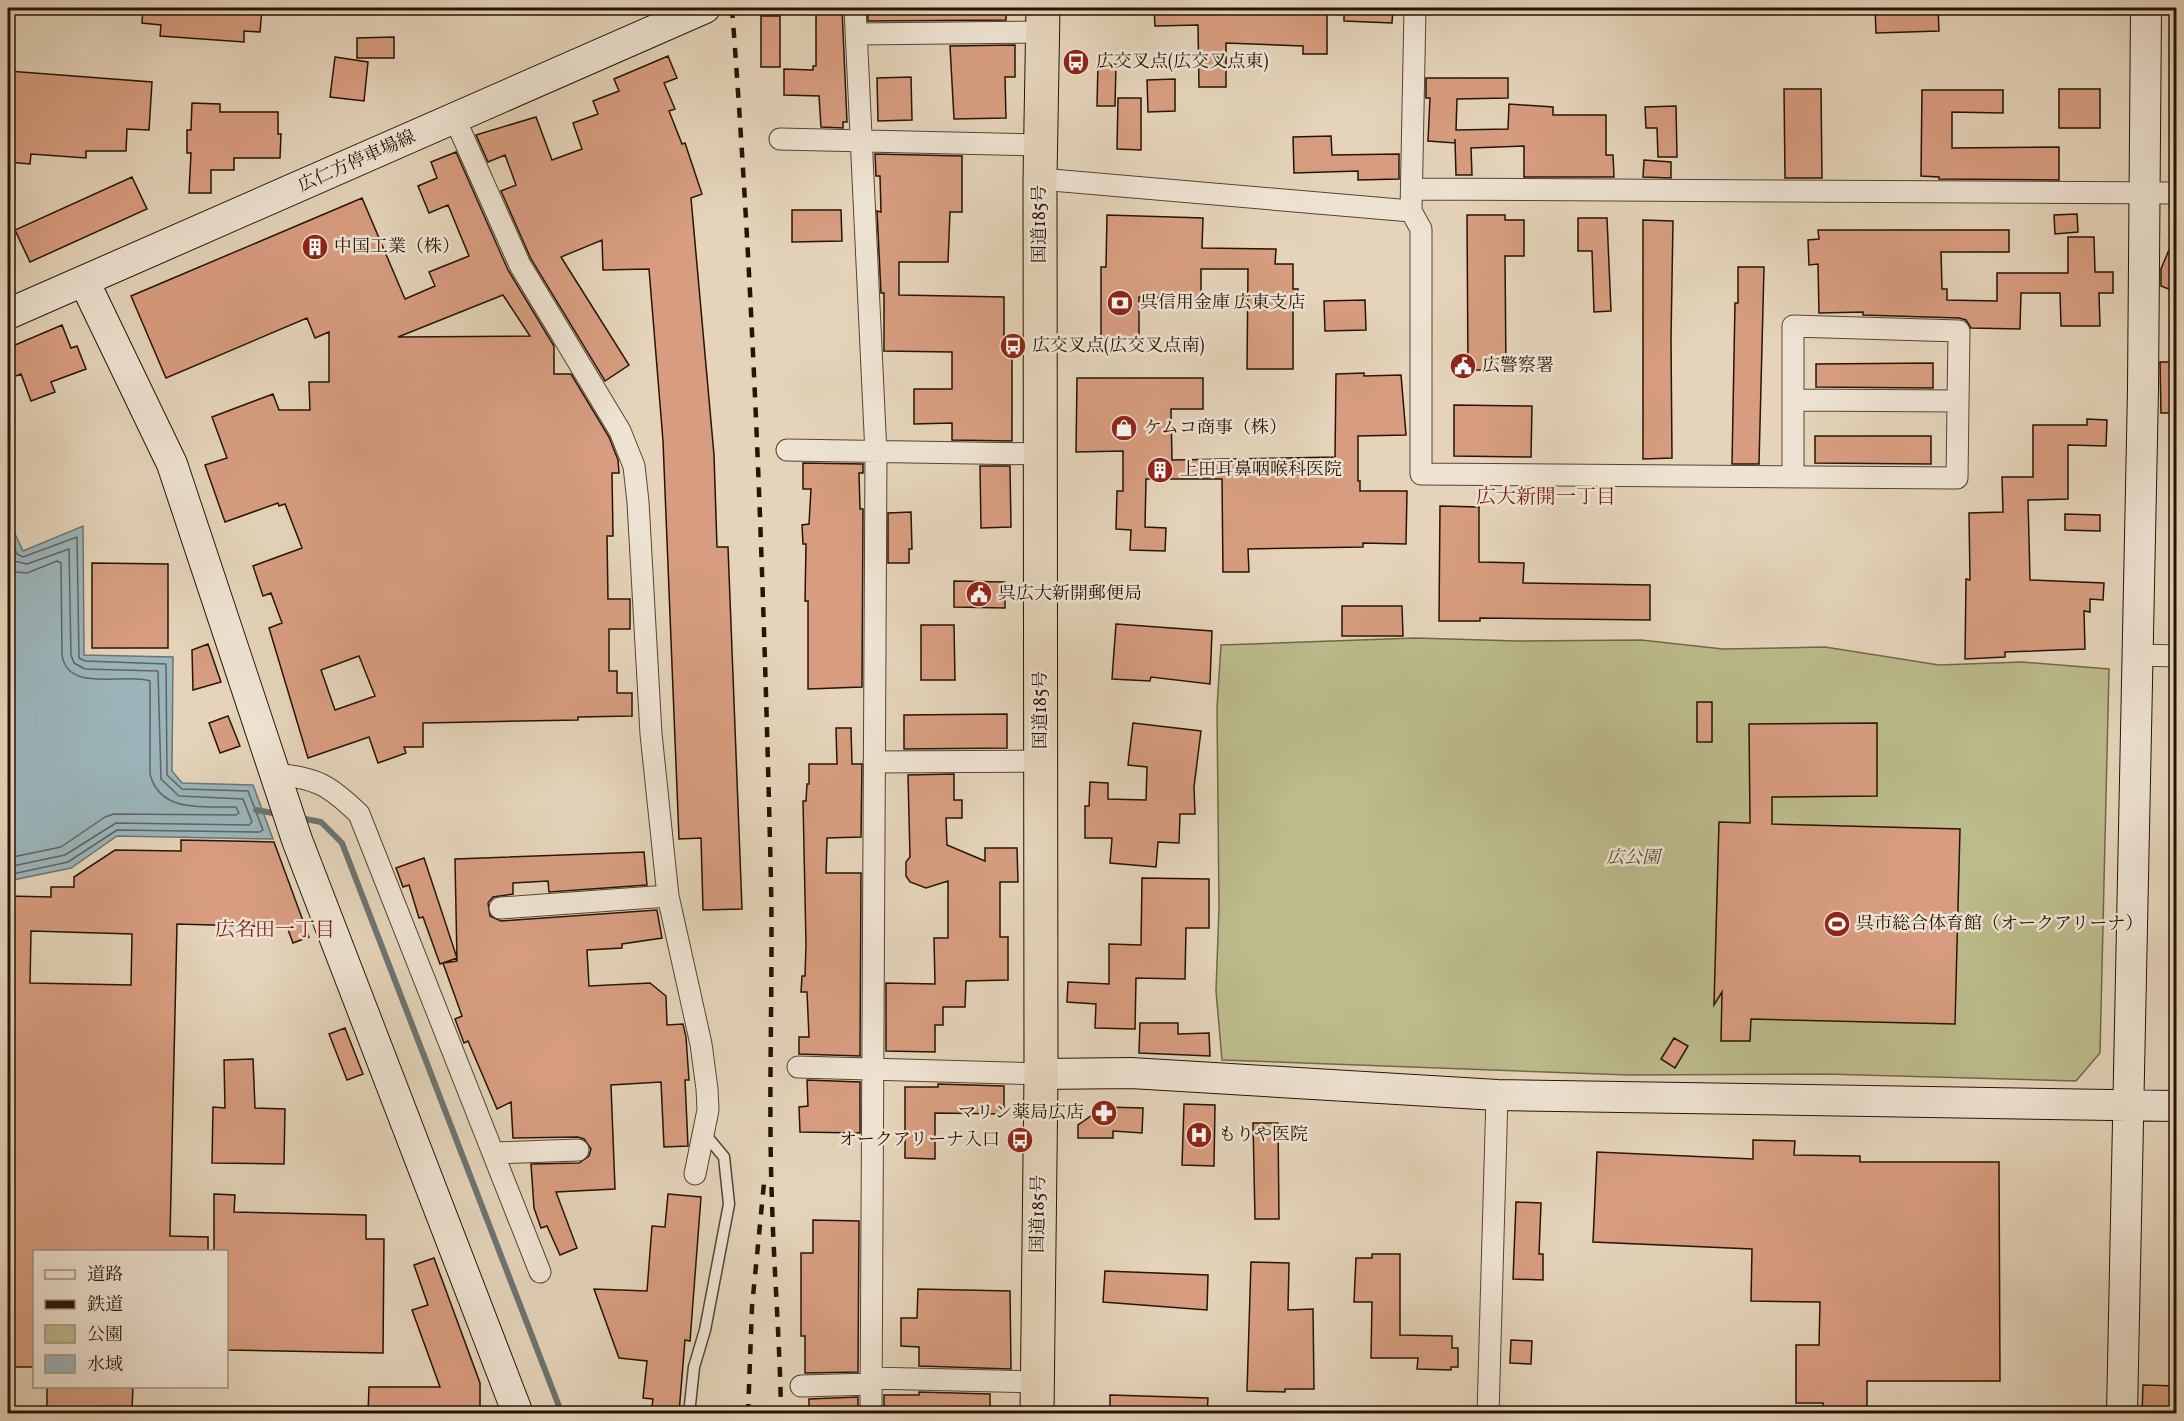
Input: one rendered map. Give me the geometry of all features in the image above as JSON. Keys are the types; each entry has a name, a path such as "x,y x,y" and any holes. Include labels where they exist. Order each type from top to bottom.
{"highway":[{"name":"国道185号","path":"1037,1398 1041,1074 1040,178 1043,20"}],"street":[{"name":"広仁方停車場線","path":"8,314 705,8"},
{"path":"855,8 875,452 871,1413"},
{"path":"1415,8 1411,211 1421,229 1421,474 1957,478 1959,331 1792,326 1792,476"},
{"path":"2122,1413 2126,1107 2138,655 2146,8"},
{"path":"856,34 1043,20"},
{"path":"455,118 520,265 620,431 634,466 651,734 668,896 702,1044 708,1110 696,1174"},
{"path":"780,140 1041,145"},
{"path":"1040,178 1411,211"},
{"path":"1412,189 2176,193"},
{"path":"84,281 172,464 297,840 518,1413"},
{"path":"1792,400 1958,402"},
{"path":"787,450 1040,454"},
{"path":"2138,655 2176,656"},
{"path":"874,762 1041,761"},
{"path":"277,781 300,777 329,786 359,814 540,1272"},
{"path":"500,908 668,896"},
{"path":"798,1068 1041,1074 1131,1073 1497,1095 2126,1107 2176,1106"},
{"path":"1488,1413 1497,1095"},
{"path":"493,1153 578,1150"},
{"path":"801,1386 871,1381 1037,1398"}],"lane":[{"path":"689,1413 694,1367 705,1330 729,1204 724,1157 704,1133"}],"green space":[{"name":"広公園","path":"1415,638 1518,641 1641,640 1723,649 1825,647 1939,665 2022,662 2109,669 2100,1053 2076,1081 1825,1074 1629,1075 1222,1060 1216,991 1219,908 1217,708 1221,645"}],"water":[{"path":"8,519 23,551 83,526 84,655 173,657 172,771 182,783 253,785 273,839 117,836 71,868 8,881"}],"building":[{"path":"143,8 262,8 260,32 244,31 244,42 160,36 161,25 142,23"},
{"path":"816,8 842,8 847,122 843,122 843,128 821,127 819,96 784,95 784,69 813,70 813,66 816,66"},
{"path":"868,8 1006,8 1006,20 868,21"},
{"path":"1154,8 1327,8 1327,54 1303,54 1303,46 1226,43 1226,87 1199,87 1198,25 1155,26"},
{"path":"1344,8 1393,8 1392,23 1344,21"},
{"path":"1875,8 1938,8 1939,31 1876,33"},
{"path":"761,16 780,16 780,67 761,67"},
{"path":"394,37 394,58 357,58 357,38"},
{"path":"1015,45 1015,77 1005,77 1006,118 954,119 950,46"},
{"path":"668,56 677,78 664,83 675,109 669,111 682,144 685,143 702,194 691,198 714,455 717,547 728,547 742,909 703,910 701,838 679,839 663,441 649,269 603,270 602,240 561,257 629,365 605,381 531,259 501,191 516,185 505,155 488,162 476,135 536,117 552,160 582,149 573,123 598,114 593,101 619,91 614,79"},
{"path":"335,57 368,62 364,101 330,97"},
{"path":"1098,64 1116,64 1115,106 1097,106"},
{"path":"8,71 152,82 149,130 127,129 126,151 86,151 86,158 31,154 30,164 8,162"},
{"path":"911,77 912,120 878,121 877,78"},
{"path":"1426,78 1508,78 1508,98 1457,99 1456,130 1508,129 1509,104 1553,107 1553,115 1606,115 1606,155 1613,155 1614,177 1524,177 1524,146 1471,148 1472,175 1456,175 1455,139 1455,143 1428,141 1430,98 1426,98"},
{"path":"1175,79 1175,111 1148,112 1147,80"},
{"path":"1784,89 1821,89 1822,178 1785,178"},
{"path":"2059,89 2100,89 2100,128 2059,128"},
{"path":"1922,90 2003,90 2003,113 1952,112 1952,148 2059,147 2059,180 1939,179 1939,177 1921,176"},
{"path":"1118,98 1141,98 1141,150 1117,149"},
{"path":"192,103 220,104 220,112 278,112 278,134 281,134 280,158 234,158 234,170 211,170 211,193 189,193 191,153 187,153 187,130 191,130"},
{"path":"1676,106 1677,157 1658,157 1657,128 1646,128 1645,107"},
{"path":"1331,136 1332,155 1399,154 1399,179 1358,180 1358,171 1294,173 1293,137"},
{"path":"456,152 508,270 554,346 554,374 571,374 609,437 618,460 619,473 612,473 613,536 607,536 608,599 630,599 630,629 609,629 609,671 617,671 617,693 632,693 632,716 578,717 578,720 423,723 423,747 404,747 406,753 378,763 369,737 308,758 269,628 282,623 271,593 263,596 253,566 302,548 285,504 279,506 278,503 225,522 205,465 227,458 212,417 273,394 279,410 310,410 309,382 329,382 329,332 315,338 307,318 166,378 131,296 362,198 405,299 435,286 429,272 469,256 448,205 429,213 418,186 437,178 431,162","holes":["503,295 530,336 398,337","359,656 375,696 335,710 321,670"]},
{"path":"875,154 962,156 962,212 950,212 948,262 899,262 899,295 1004,297 1004,355 1012,355 1012,441 952,440 952,423 914,424 914,389 952,389 952,352 884,351 884,293 881,293 877,211 881,212 880,176 876,176"},
{"path":"1644,160 1671,162 1671,178 1643,177"},
{"path":"132,177 147,209 30,262 15,230"},
{"path":"792,210 841,210 842,241 792,242"},
{"path":"2077,214 2078,232 2055,234 2054,215"},
{"path":"1107,215 1203,218 1202,248 1276,249 1275,264 1293,264 1293,289 1298,289 1298,305 1293,305 1293,369 1247,369 1248,269 1201,269 1201,299 1139,297 1139,339 1101,339 1101,267 1106,267"},
{"path":"1467,215 1505,215 1505,220 1524,220 1524,256 1505,256 1506,370 1468,370"},
{"path":"1578,218 1607,218 1611,311 1594,312 1592,251 1578,251"},
{"path":"1643,220 1673,221 1672,458 1643,459"},
{"path":"1818,230 2009,230 2009,252 1941,252 1942,289 1947,289 1947,300 1997,301 1997,273 2068,273 2068,237 2094,237 2095,272 2113,272 2113,293 2099,293 2100,326 2061,326 2060,293 2021,293 2020,329 1971,328 1966,320 1959,318 1863,315 1863,312 1819,313 1818,264 1809,265 1808,240 1819,239"},
{"path":"2176,233 2176,292 2161,286 2161,269"},
{"path":"1738,267 1764,267 1759,464 1732,464 1735,303 1738,303"},
{"path":"1365,300 1366,330 1325,331 1324,301"},
{"path":"62,325 71,348 77,346 86,369 51,382 55,392 31,401 21,374 8,379 8,348"},
{"path":"2160,362 2176,362 2176,413 2161,413"},
{"path":"1933,363 1933,388 1816,387 1816,364"},
{"path":"1364,373 1364,376 1401,375 1406,435 1358,436 1358,481 1360,481 1360,491 1407,491 1406,544 1363,543 1363,547 1248,549 1249,572 1223,572 1222,479 1146,479 1145,527 1166,528 1165,551 1130,550 1131,530 1116,529 1117,491 1123,491 1123,451 1076,452 1077,378 1203,378 1203,409 1171,409 1172,460 1335,457 1336,374"},
{"path":"1454,405 1532,406 1531,457 1454,456"},
{"path":"2087,419 2107,420 2106,446 2068,445 2068,499 2028,500 2030,580 2104,583 2103,600 2090,599 2090,612 2084,611 2085,649 2005,652 2005,657 1965,659 1966,579 1970,580 1969,513 2003,512 2002,477 2033,477 2033,425 2087,425"},
{"path":"1815,436 1931,436 1931,464 1815,463"},
{"path":"803,463 863,464 863,473 859,473 860,509 863,509 862,687 808,689 806,544 803,544 802,525 809,524 811,489 803,489"},
{"path":"980,466 1010,466 1011,527 981,528"},
{"path":"1440,506 1479,507 1479,562 1524,563 1523,583 1650,585 1650,620 1480,618 1480,621 1439,621"},
{"path":"911,512 912,549 909,549 909,563 888,563 888,513"},
{"path":"2065,514 2100,515 2100,531 2065,530"},
{"path":"92,563 168,564 168,648 92,648"},
{"path":"954,581 1005,582 1005,608 954,607"},
{"path":"1342,606 1402,606 1403,636 1342,636"},
{"path":"1116,624 1212,631 1210,684 1151,677 1150,681 1112,679"},
{"path":"921,625 954,625 955,680 921,680"},
{"path":"208,644 221,682 193,690 192,650"},
{"path":"1697,702 1712,702 1712,742 1697,742"},
{"path":"1007,714 1007,748 904,749 904,715"},
{"path":"228,716 240,746 220,753 209,723"},
{"path":"1133,723 1201,731 1194,787 1195,814 1180,814 1179,843 1158,842 1156,867 1110,863 1112,838 1085,838 1085,806 1089,806 1090,782 1108,783 1108,799 1146,800 1147,767 1128,765"},
{"name":"呉市総合体育館（オークアリーナ）","path":"1877,723 1877,796 1772,797 1772,824 1960,829 1955,1024 1751,1019 1750,1041 1721,1041 1722,992 1714,1005 1719,822 1750,823 1749,724"},
{"path":"836,728 851,728 852,764 862,764 861,837 827,838 826,873 861,873 860,1056 799,1054 799,1037 809,1037 807,992 801,992 802,976 805,976 806,945 803,801 806,801 807,784 809,784 809,764 837,764"},
{"path":"954,774 954,800 962,800 962,818 946,818 947,845 985,861 985,848 1017,848 1018,882 1000,882 1000,937 1008,937 1008,980 966,981 965,1007 943,1007 943,1025 935,1025 935,1052 886,1051 886,983 935,984 934,938 948,938 948,881 926,888 910,882 906,876 906,862 910,857 908,775"},
{"path":"181,840 274,842 309,937 293,943 287,927 177,924 170,1236 208,1237 208,1250 33,1250 33,1367 8,1367 8,896 51,897 51,887 74,887 74,877 115,850 181,851","holes":["31,931 132,934 131,985 30,983"]},
{"path":"644,852 647,885 549,892 548,881 513,883 513,894 493,897 488,903 490,916 501,921 657,910 662,938 622,944 622,948 587,950 589,986 650,983 666,996 667,1025 683,1024 686,1037 689,1080 685,1080 688,1146 664,1147 661,1082 611,1085 615,1189 556,1192 577,1248 560,1255 547,1226 541,1228 534,1208 531,1164 579,1163 589,1156 591,1149 584,1139 578,1137 513,1138 511,1102 497,1109 468,1041 464,1043 455,1019 462,1016 443,963 457,961 455,859"},
{"path":"424,858 457,958 440,964 423,917 419,918 409,885 403,887 396,868"},
{"path":"1142,878 1209,879 1209,928 1186,928 1185,979 1136,978 1135,1029 1095,1028 1096,1004 1067,1002 1068,982 1109,984 1109,944 1141,945"},
{"path":"1140,1023 1178,1023 1178,1034 1209,1033 1210,1056 1139,1053"},
{"path":"345,1028 363,1074 347,1080 329,1034"},
{"path":"1674,1038 1688,1046 1675,1068 1661,1059"},
{"path":"253,1059 255,1108 285,1109 284,1164 212,1163 213,1107 225,1108 224,1060"},
{"path":"807,1080 860,1082 860,1133 800,1132 799,1107 808,1106"},
{"path":"938,1084 1004,1086 1004,1114 935,1113 935,1159 905,1158 905,1087 938,1087"},
{"name":"もりや医院","path":"1184,1104 1215,1105 1214,1166 1182,1165"},
{"path":"1104,1107 1143,1108 1142,1133 1113,1131 1113,1138 1078,1138 1078,1125"},
{"path":"1253,1123 1278,1123 1279,1219 1255,1219"},
{"path":"1753,1140 1795,1141 1794,1155 1860,1156 1860,1162 1999,1162 2000,1381 1867,1381 1867,1413 1823,1413 1823,1403 1796,1403 1796,1345 1819,1345 1820,1302 1751,1301 1752,1249 1593,1242 1597,1152 1753,1159"},
{"path":"214,1194 235,1195 234,1212 366,1215 366,1239 384,1239 383,1353 228,1350 228,1250 214,1250"},
{"path":"668,1194 701,1197 690,1341 685,1340 679,1413 651,1413 653,1399 643,1398 647,1361 619,1358 594,1289 647,1291 652,1226 665,1227"},
{"path":"1516,1202 1541,1203 1539,1254 1543,1254 1543,1280 1513,1279"},
{"path":"813,1220 859,1221 858,1372 805,1373 805,1336 801,1336 801,1253 813,1253"},
{"path":"1372,1254 1400,1254 1400,1335 1452,1336 1452,1348 1458,1348 1458,1367 1451,1367 1451,1370 1417,1369 1418,1358 1371,1358 1372,1302 1354,1302 1356,1258 1372,1258"},
{"path":"434,1258 480,1383 480,1413 368,1413 369,1387 440,1387 412,1310 428,1305 414,1265"},
{"path":"1251,1262 1289,1263 1288,1310 1313,1309 1314,1389 1285,1389 1285,1392 1247,1391"},
{"path":"1105,1271 1208,1275 1207,1310 1103,1302"},
{"path":"918,1289 1010,1291 1011,1369 919,1366 919,1347 901,1346 901,1318 917,1318"},
{"path":"1511,1340 1532,1341 1531,1364 1510,1363"},
{"path":"2143,1385 2176,1386 2176,1412 2142,1413"},
{"path":"47,1388 133,1388 132,1409 47,1408"},
{"path":"919,1392 990,1394 990,1413 884,1413 884,1395 919,1395"},
{"path":"1110,1395 1208,1398 1207,1413 1110,1413"},
{"path":"858,1397 858,1413 809,1413 809,1399"}],"waterway":[{"path":"256,810 278,814"},
{"path":"300,818 321,822 342,843 562,1414"}],"railway":[{"path":"732,8 752,336 765,664 771,883 771,1162 781,1414"},
{"path":"748,1414 752,1307 764,1183"}],"place":[{"name":"広交叉点(広交叉点東)","path":"1076,62"},
{"name":"中国工業（株）","path":"315,247"},
{"name":"呉信用金庫 広東支店","path":"1120,303"},
{"name":"広交叉点(広交叉点南)","path":"1013,346"},
{"name":"広警察署","path":"1463,366"},
{"name":"ケムコ商事（株）","path":"1124,428"},
{"name":"上田耳鼻咽喉科医院","path":"1160,470"},
{"name":"呉広大新開郵便局","path":"979,594"},
{"name":"呉市総合体育館（オークアリーナ）","path":"1837,924"},
{"name":"マリン薬局広店","path":"1104,1113"},
{"name":"もりや医院","path":"1199,1135"},
{"name":"オークアリーナ入口","path":"1020,1140"}],"district":[{"name":"広大新開一丁目","path":"1546,498"},
{"name":"広名田一丁目","path":"275,931"}]}
